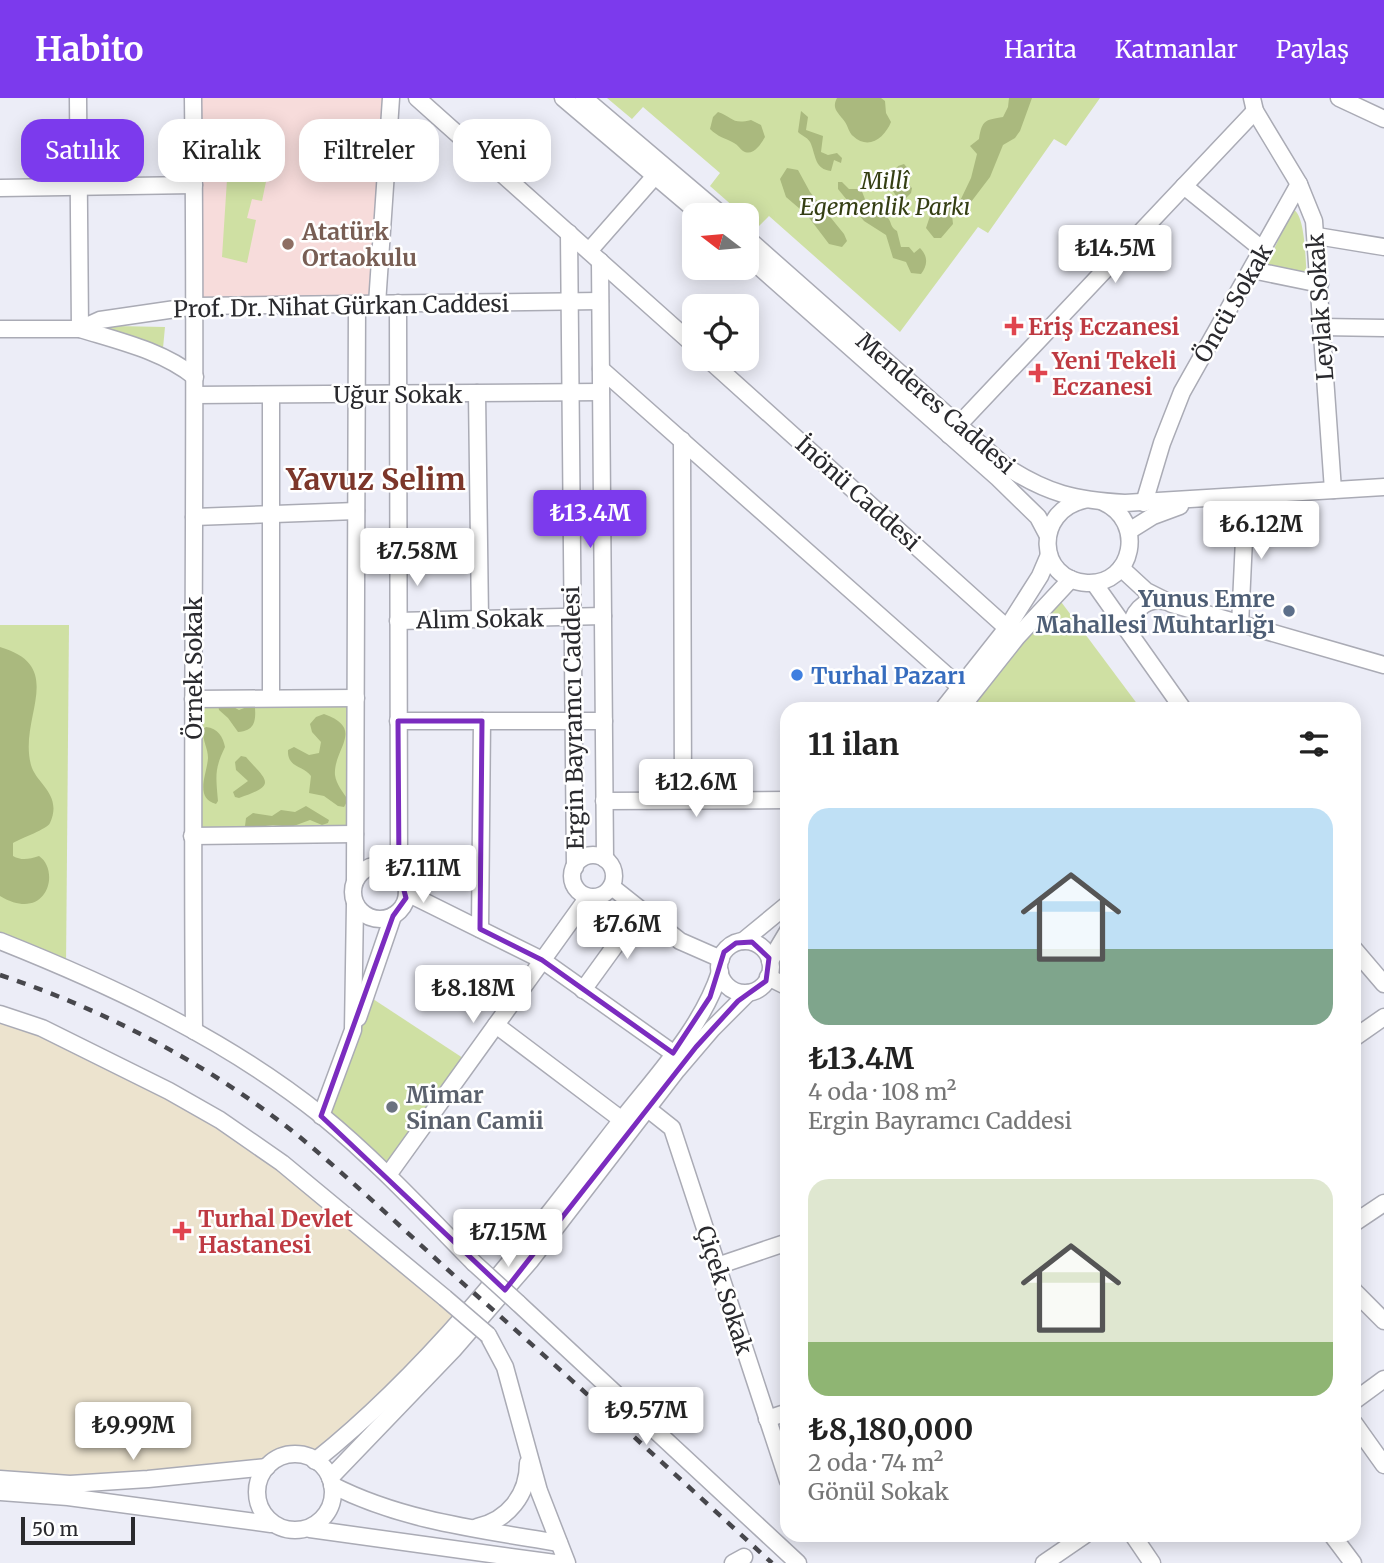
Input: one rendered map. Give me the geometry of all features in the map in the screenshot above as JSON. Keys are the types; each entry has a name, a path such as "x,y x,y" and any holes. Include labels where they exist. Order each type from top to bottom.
{"street":[{"path":"78,98 80,329 135,346 180,365 195,377"},
{"name":"Örnek Sokak","path":"193,98 196,306 192,836 194,1031"},
{"path":"377,304 391,98"},
{"path":"417,98 682,334"},
{"path":"563,98 705,203"},
{"path":"584,98 660,170 690,203"},
{"path":"1339,98 1380,117 1384,100"},
{"path":"954,430 1184,186 1253,104"},
{"name":"Leylak Sokak","path":"1253,104 1299,184 1311,211 1317,236 1333,490"},
{"path":"595,256 660,170"},
{"name":"Öncü Sokak","path":"1143,503 1182,392 1299,184"},
{"path":"0,188 194,185"},
{"path":"1184,186 1263,250"},
{"name":"Ergin Bayramcı Caddesi","path":"569,233 575,867"},
{"path":"1317,236 1384,247"},
{"name":"Menderes Caddesi","path":"760,250 954,430 1030,508 1043,523 1048,534"},
{"name":"Ergin Bayramcı Caddesi","path":"595,256 600,301 605,859"},
{"name":"Menderes Caddesi","path":"760,267 954,430 1028,481 1049,491 1084,500 1143,503 1384,487"},
{"path":"1252,270 1320,284"},
{"name":"Prof. Dr. Nihat Gürkan Caddesi","path":"0,329 80,329 100,320 196,306 600,301"},
{"path":"398,303 399,872"},
{"path":"353,1030 357,304"},
{"path":"1321,327 1384,328"},
{"path":"601,369 960,687"},
{"name":"İnönü Caddesi","path":"721,371 1007,628"},
{"name":"Uğur Sokak","path":"195,395 601,392"},
{"path":"477,393 480,619"},
{"path":"271,395 271,698"},
{"path":"682,440 683,800"},
{"path":"1240,625 1246,496"},
{"path":"948,702 1007,628 1040,576 1049,555 1048,534 1053,520 1063,509 1084,500"},
{"name":"Menderes Caddesi","path":"1129,531 1153,516 1197,500"},
{"path":"1049,555 1060,572 1071,579 1094,583 1109,578 1121,568 1130,547 1129,531 1119,513 1102,502"},
{"path":"194,517 356,511"},
{"path":"1121,568 1141,587 1165,602"},
{"path":"966,702 1017,637 1071,579"},
{"path":"1094,583 1178,702"},
{"path":"1130,633 1132,619 1140,608 1152,601 1165,602 1384,665"},
{"name":"Alım Sokak","path":"398,621 603,617"},
{"path":"193,699 356,698"},
{"path":"398,721 604,721"},
{"path":"480,929 482,721"},
{"path":"604,801 780,800"},
{"path":"192,836 355,834"},
{"path":"387,1175 588,897 603,895 612,887 614,872 605,859 596,855 581,859 572,875 575,886 588,897"},
{"path":"321,1116 393,916 404,904 407,893 405,881 399,872 389,866 372,865 362,870 355,879"},
{"path":"612,887 680,941 720,965 725,983 732,989 748,993"},
{"path":"407,893 542,960 673,1054"},
{"path":"355,904 371,918 393,916"},
{"path":"583,990 641,911"},
{"path":"315,1461 383,1402 465,1315 520,1251 673,1054 710,997 729,947 743,941 780,911"},
{"path":"743,941 759,945 766,952 769,969 780,979"},
{"path":"0,942 66,967 194,1031 270,1079 321,1116 387,1175 474,1263 799,1563"},
{"path":"310,1529 321,1522 329,1511 333,1498 331,1481 514,1280 696,1047 748,993 760,988 780,947"},
{"path":"1361,957 1384,984"},
{"path":"0,1014 54,1034 169,1091 220,1121 282,1163 488,1335 505,1367 528,1457 567,1563"},
{"path":"1361,1033 1384,1017"},
{"path":"496,1025 622,1120"},
{"name":"Çiçek Sokak","path":"648,1109 672,1128 780,1457"},
{"path":"1361,1218 1384,1203"},
{"path":"717,1266 780,1245"},
{"path":"1361,1298 1384,1321"},
{"path":"1361,1396 1384,1378"},
{"path":"767,1419 780,1415"},
{"path":"1361,1433 1384,1465"},
{"path":"271,1524 258,1507 256,1493 259,1479 267,1467 286,1455 301,1455 315,1461 331,1481 382,1506 418,1517 559,1543"},
{"path":"473,1528 500,1518 511,1509 526,1485 528,1457"},
{"path":"0,1479 70,1484 267,1467"},
{"path":"0,1492 68,1497 555,1563"},
{"path":"771,1539 780,1535"},
{"path":"1044,1563 1075,1542"},
{"path":"1138,1542 1152,1563"},
{"path":"1337,1542 1353,1563"}],"highlighted area":[{"path":"398,721 482,721 480,929 542,960 673,1053 710,997 724,952 736,943 752,942 769,958 766,981 738,1001 696,1047 505,1290 321,1116 393,916 406,898 399,872"}],"shaded area":[{"name":"Atatürk Ortaokulu","path":"193,98 391,98 390,119 299,119 299,182 385,182 377,304 196,306 194,182 285,182 285,119 193,119"},
{"name":"Turhal Devlet Hastanesi","path":"0,1014 221,1120 465,1315 443,1340 309,1457 286,1455 267,1467 148,1479 0,1479"}],"green space":[{"name":"Millî Egemenlik Parkı","path":"607,98 1100,98 1066,146 1054,139 988,233 978,227 900,332 769,216 760,225 760,203 729,203 710,186 720,173 643,107 632,119"},
{"path":"837,98 881,98 885,101 886,113 891,122 888,128 876,140 859,140 852,135 836,111"},
{"path":"1009,98 1032,98 1020,131 1015,138 1003,145 990,177 971,202 960,201 971,178 977,154 970,146 979,139 986,122 1003,117"},
{"path":"801,111 808,117 806,130 823,136 821,152 828,155 837,153 842,158 841,163 834,160 831,171 819,165 810,142 798,132"},
{"path":"718,112 736,121 751,120 761,125 765,137 759,146 750,152 743,151 713,132 710,129 713,117"},
{"path":"904,164 910,171 906,182 912,188 905,199 897,197 888,184 882,181 885,176 894,174 898,166"},
{"path":"787,168 798,170 810,192 844,234 847,241 842,247 829,244 807,215 786,197 780,179"},
{"path":"227,182 266,182 262,201 252,199 247,218 256,220 247,263 222,257"},
{"path":"838,182 842,182 849,189 861,189 868,207 886,216 897,231 901,247 909,247 914,253 920,248 926,261 921,274 911,273 906,262 893,258 886,235 864,221 838,189"},
{"path":"951,206 953,224 941,238 934,238 926,228 932,210 935,207 942,209"},
{"path":"1293,209 1303,229 1307,276 1266,266"},
{"path":"115,326 165,327 163,348 110,333 107,329"},
{"path":"1056,595 1136,702 966,702"},
{"path":"0,625 69,625 66,967 0,941"},
{"path":"0,647 20,656 32,667 36,680 36,696 30,729 31,765 53,804 48,825 13,843 13,856 26,859 39,856 46,863 49,873 45,892 39,900 29,904 16,903 0,896"},
{"path":"356,698 355,834 192,836 193,699"},
{"path":"226,703 239,710 252,705 255,708 251,728 238,732 219,710 218,705"},
{"path":"324,714 343,726 345,733 335,775 348,800 344,807 324,796 309,793 311,776 288,756 288,750 294,747 309,755 319,753 321,742 312,732 310,724 316,717"},
{"path":"206,727 219,734 225,747 217,768 216,804 205,797 203,785 208,758 203,733"},
{"path":"241,756 246,757 260,772 265,782 259,790 239,798 235,797 233,792 248,781 236,770 235,762"},
{"path":"306,806 329,820 328,823 322,825 310,820 291,827 245,826 246,818 253,813 272,816 281,810 295,812"},
{"path":"367,995 469,1062 388,1175 321,1116"}],"railway":[{"path":"0,975 80,1006 158,1043 232,1087 267,1112 361,1190 772,1563"}],"place":[{"name":"Atatürk Ortaokulu","path":"288,244"},
{"name":"Eriş Eczanesi","path":"1014,326"},
{"name":"Yeni Tekeli Eczanesi","path":"1038,373"},
{"name":"Yunus Emre Mahallesi Muhtarlığı","path":"1289,611"},
{"name":"Turhal Pazarı","path":"797,675"},
{"name":"Mimar Sinan Camii","path":"392,1107"},
{"name":"Turhal Devlet Hastanesi","path":"182,1231"}],"district":[{"name":"Yavuz Selim","path":"376,479"}]}
